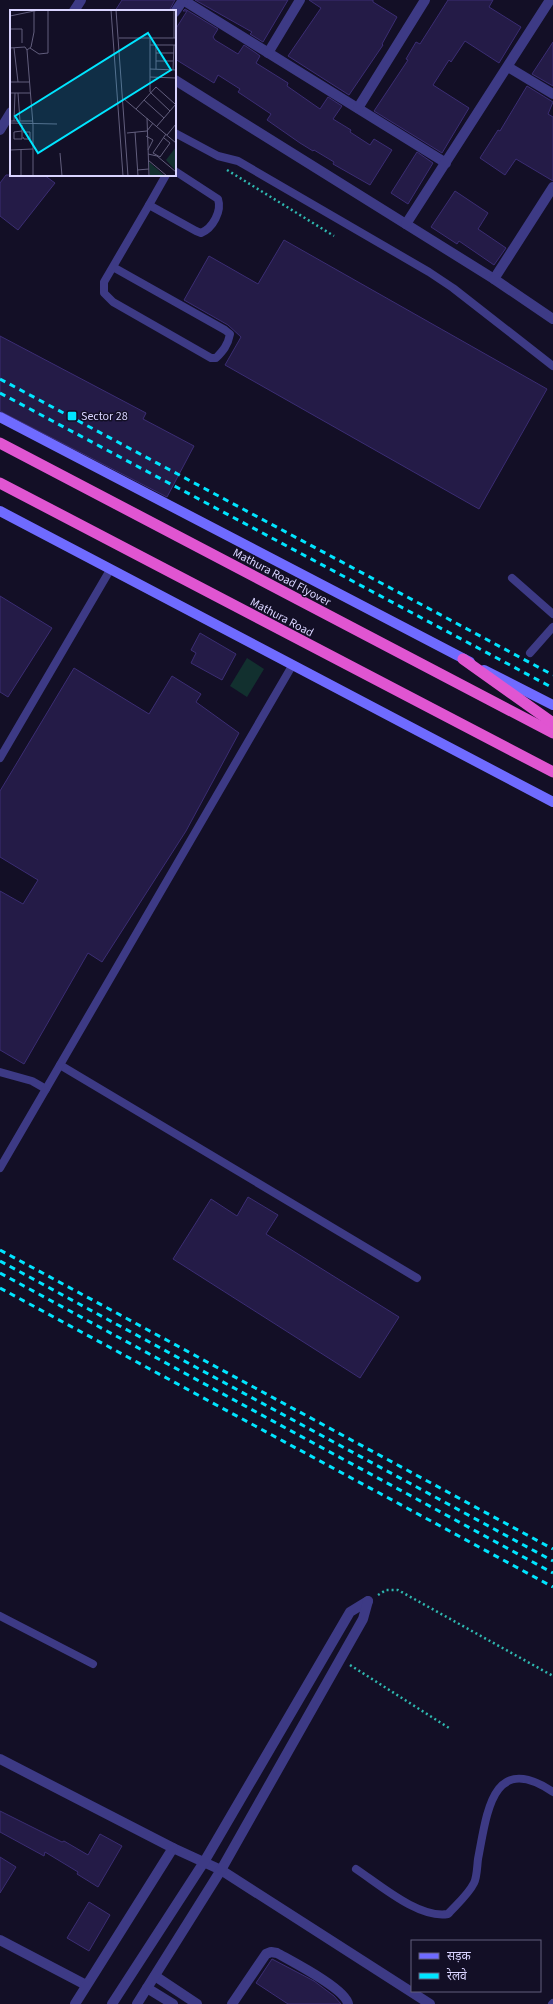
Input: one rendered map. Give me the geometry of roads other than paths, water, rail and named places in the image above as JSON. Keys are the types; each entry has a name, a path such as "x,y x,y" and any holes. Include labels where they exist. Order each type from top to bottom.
{"highway":[{"name":"Mathura Road Flyover","path":"0,443 553,733"},
{"name":"Mathura Road","path":"0,483 553,772"},
{"path":"463,659 553,723"}],"main road":[{"path":"0,417 463,659 551,703"},
{"path":"0,512 553,802"}],"street":[{"path":"75,10 81,0"},
{"path":"176,10 183,0 446,163"},
{"path":"268,53 300,0"},
{"path":"358,108 425,0"},
{"path":"406,224 550,0"},
{"path":"508,67 553,94"},
{"path":"176,81 494,279 553,319"},
{"path":"0,130 10,114"},
{"path":"494,279 553,187"},
{"path":"112,2004 204,1862 350,1612 368,1601 363,1619 341,1660 221,1870 137,2004"},
{"path":"0,1759 172,1848 221,1870 411,1992"},
{"path":"75,2004 172,1848"},
{"path":"0,1940 86,1985"},
{"path":"232,2004 266,1954 271,1952 277,1953 331,1986 344,1996 348,2004"},
{"path":"155,1976 197,2004"},
{"path":"147,1988 173,2004"},
{"path":"411,1992 430,2004"}],"lane":[{"path":"176,134 218,156 238,161 429,272 553,366"},
{"path":"149,206 196,231 201,233 207,230 218,212 220,206 218,199 176,172"},
{"path":"113,267 225,330 230,334 229,342 224,350 216,358 210,358 108,297 102,289 104,282 165,176"},
{"path":"0,758 110,570"},
{"path":"512,578 553,614"},
{"path":"530,654 553,627"},
{"path":"0,1168 292,666"},
{"path":"60,1065 417,1278"},
{"path":"0,1072 32,1081 46,1088"},
{"path":"0,1616 93,1664"},
{"path":"356,1869 415,1908 438,1916 448,1914 474,1883 484,1826 497,1790 508,1780 523,1779 539,1783 553,1792"}],"railway":[{"path":"0,379 553,675"},
{"path":"0,393 553,688"},
{"path":"0,1250 553,1549"},
{"path":"0,1261 553,1561"},
{"path":"0,1273 553,1573"},
{"path":"0,1288 553,1587"}],"place":[{"name":"Sector 28","path":"72,416"}]}
